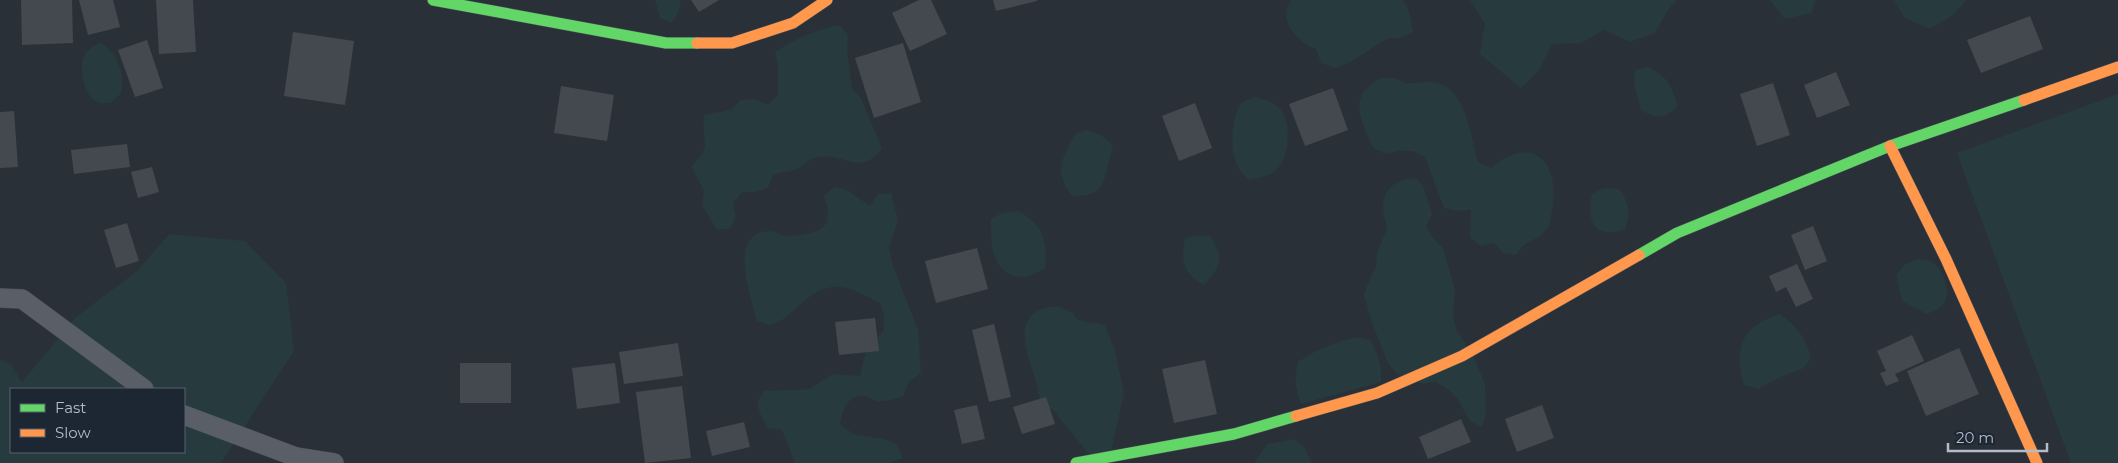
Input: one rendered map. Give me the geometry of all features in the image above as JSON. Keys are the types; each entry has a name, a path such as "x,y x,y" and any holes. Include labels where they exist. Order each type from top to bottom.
{"street":[{"path":"433,0 666,42 694,43 732,43 785,26 793,23 827,0"},
{"path":"1076,463 1234,434 1377,393 1462,356 1676,233 1890,146 2118,67"},
{"path":"1890,146 1946,259 2037,463"}],"lane":[{"path":"0,298 22,299 143,388"},
{"path":"185,414 296,457 334,463"}],"green space":[{"path":"655,0 681,0 679,11 672,23 660,18"},
{"path":"1291,0 1402,0 1411,19 1413,32 1401,38 1388,38 1349,63 1335,68 1321,63 1316,49 1302,41 1291,30 1286,16"},
{"path":"1470,0 1677,0 1668,10 1655,33 1630,42 1604,30 1581,43 1552,44 1540,69 1521,88 1480,54 1485,24"},
{"path":"1770,0 1816,0 1811,13 1785,19"},
{"path":"1894,0 1966,0 1953,15 1930,29 1905,18"},
{"path":"840,25 848,35 847,49 852,88 861,98 882,148 867,162 860,163 838,158 819,157 810,160 797,169 773,175 768,188 755,192 742,192 733,203 736,216 730,229 717,230 702,205 704,191 691,166 698,159 704,148 704,115 731,110 741,100 755,99 768,105 778,95 778,66 775,52 806,35"},
{"path":"100,43 111,51 119,64 121,72 121,93 111,103 98,103 91,98 83,76 82,64 84,56 90,49"},
{"path":"1648,67 1665,78 1678,106 1665,116 1656,117 1641,110 1634,84 1635,70"},
{"path":"1381,78 1398,79 1404,83 1430,82 1442,85 1452,91 1465,113 1478,162 1491,168 1506,158 1520,153 1531,153 1541,158 1548,167 1554,193 1550,222 1546,231 1525,245 1516,255 1503,253 1494,243 1480,246 1470,237 1471,210 1458,211 1444,208 1425,157 1412,151 1386,154 1373,148 1361,118 1360,100 1363,92 1370,84"},
{"path":"2118,94 2118,463 2071,463 1957,153"},
{"path":"1254,97 1270,102 1279,108 1286,122 1288,141 1284,159 1274,172 1248,180 1240,170 1233,153 1233,129 1239,107 1243,102"},
{"path":"1088,130 1101,135 1113,146 1106,174 1099,188 1093,193 1072,196 1063,179 1062,164 1076,133"},
{"path":"1416,178 1424,188 1432,214 1426,226 1433,238 1443,248 1455,290 1453,317 1457,331 1473,355 1485,384 1486,414 1482,427 1470,421 1457,398 1448,389 1436,382 1422,384 1397,374 1388,363 1372,323 1364,295 1376,267 1377,253 1387,228 1383,209 1386,194 1396,183"},
{"path":"834,187 847,190 870,206 878,194 891,193 898,220 889,248 892,263 918,330 921,373 909,382 903,396 880,401 866,396 855,397 850,400 844,408 840,424 853,434 884,439 897,444 903,458 889,463 795,463 782,430 768,428 761,416 757,403 764,391 809,389 833,374 860,376 866,350 884,330 884,316 880,303 855,291 840,287 818,291 780,321 767,324 757,321 750,297 745,267 745,253 749,241 757,234 771,231 788,236 819,230 827,222 828,209 824,196"},
{"path":"1604,188 1620,189 1623,194 1628,213 1625,229 1606,232 1599,230 1595,226 1590,212 1592,194"},
{"path":"1018,211 1038,228 1042,234 1046,250 1045,268 1036,273 1019,277 1005,271 999,265 992,247 991,237 991,219 1002,213"},
{"path":"169,234 245,241 286,283 294,351 221,463 0,463 0,359 11,365 22,382 76,317 136,272"},
{"path":"1210,236 1218,250 1219,256 1219,262 1214,273 1204,285 1191,276 1183,260 1185,238"},
{"path":"1917,259 1930,261 1935,265 1940,270 1946,284 1947,292 1943,304 1937,310 1927,314 1902,301 1896,275 1904,265"},
{"path":"1058,306 1072,313 1078,320 1105,325 1115,351 1124,393 1111,452 1091,457 1054,411 1042,404 1027,354 1025,332 1027,322 1033,314 1043,309"},
{"path":"1779,314 1799,332 1806,343 1811,357 1804,368 1758,389 1744,385 1740,360 1743,340 1756,326"},
{"path":"1357,337 1370,340 1373,345 1380,365 1381,382 1301,404 1296,383 1298,362 1326,346"},
{"path":"1294,439 1304,447 1312,463 1254,463 1267,444"}],"building":[{"path":"21,0 72,0 73,43 22,45"},
{"path":"79,0 113,0 120,27 88,35"},
{"path":"156,0 193,0 196,52 159,54"},
{"path":"691,0 719,0 699,12"},
{"path":"919,0 931,0 947,34 910,51 892,13"},
{"path":"993,0 1037,0 1037,1 996,11"},
{"path":"2030,16 2043,49 1981,73 1967,40"},
{"path":"293,32 354,41 345,105 284,96"},
{"path":"147,40 163,88 135,97 118,50"},
{"path":"903,43 921,102 874,118 855,58"},
{"path":"1836,72 1850,105 1817,118 1804,85"},
{"path":"1773,83 1790,135 1757,146 1740,94"},
{"path":"561,86 614,95 607,141 554,133"},
{"path":"1333,88 1348,130 1305,146 1289,104"},
{"path":"1195,103 1212,148 1179,161 1162,116"},
{"path":"14,111 18,167 0,168 0,112"},
{"path":"127,144 130,167 74,174 71,150"},
{"path":"152,167 159,192 138,198 131,172"},
{"path":"127,223 139,261 116,268 104,230"},
{"path":"1813,226 1827,261 1805,270 1791,235"},
{"path":"977,248 988,289 936,303 925,261"},
{"path":"1797,264 1813,299 1796,307 1786,287 1776,292 1769,276"},
{"path":"875,318 879,351 839,355 835,322"},
{"path":"994,324 1011,397 989,402 972,330"},
{"path":"1912,335 1924,361 1895,374 1899,381 1886,386 1880,373 1886,371 1877,351"},
{"path":"678,343 683,376 624,384 619,352"},
{"path":"1959,348 1979,394 1926,416 1907,371"},
{"path":"1205,360 1217,414 1174,423 1162,369"},
{"path":"460,363 511,363 511,403 460,403"},
{"path":"615,363 620,403 577,409 572,368"},
{"path":"682,386 691,458 645,463 636,392"},
{"path":"1046,397 1055,424 1022,434 1013,407"},
{"path":"977,405 985,439 962,444 954,410"},
{"path":"1542,405 1554,438 1517,452 1505,419"},
{"path":"1461,419 1471,442 1428,459 1419,437"},
{"path":"744,422 750,447 712,456 706,431"}],"traffic: fast":[{"path":"433,0 666,43 697,43"},
{"path":"1639,255 1677,233 1890,146 2024,100"},
{"path":"1076,463 1234,434 1296,416"}],"traffic: slow":[{"path":"697,43 732,43 793,23 827,0"},
{"path":"2024,100 2118,67"},
{"path":"1890,146 1946,259 2037,463"},
{"path":"1296,416 1377,393 1462,356 1639,255"}]}
